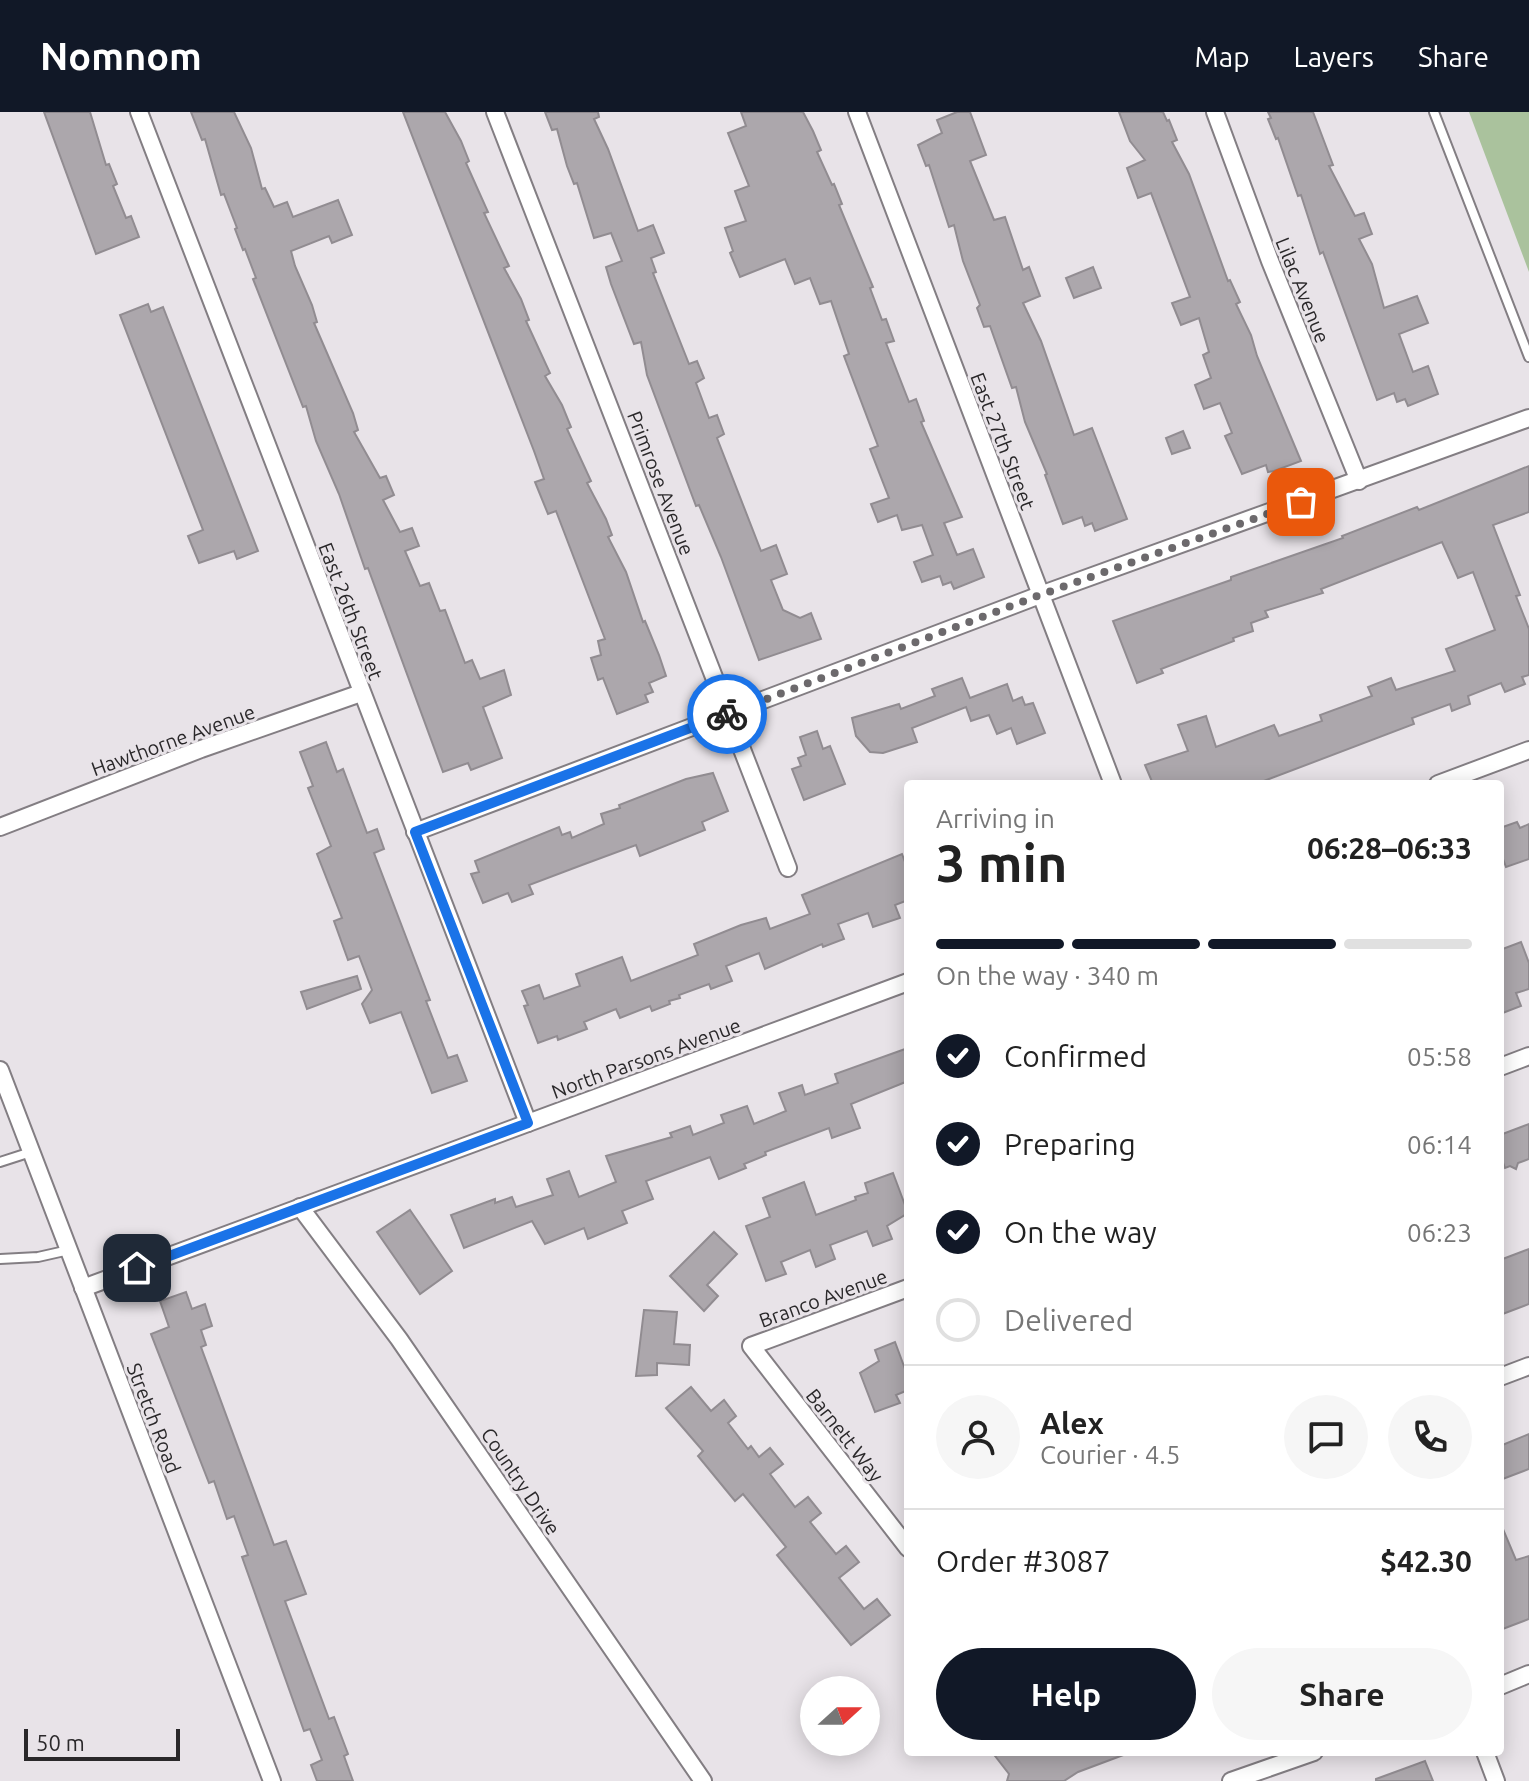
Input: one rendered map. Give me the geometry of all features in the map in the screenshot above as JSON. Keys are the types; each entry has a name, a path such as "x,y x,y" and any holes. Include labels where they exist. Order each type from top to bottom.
{"street":[{"name":"East 26th Street","path":"139,112 528,1123"},
{"name":"Primrose Avenue","path":"495,112 788,868"},
{"name":"East 27th Street","path":"857,112 1111,780"},
{"name":"Lilac Avenue","path":"1215,112 1270,261 1359,481"},
{"path":"415,832 1040,595 1529,418"},
{"name":"Hawthorne Avenue","path":"0,827 201,749 361,693"},
{"path":"1449,780 1529,750"},
{"name":"North Parsons Avenue","path":"83,1288 904,983"},
{"path":"1504,1065 1529,1056"},
{"name":"Stretch Road","path":"0,1070 272,1781"},
{"name":"Country Drive","path":"300,1207 399,1339 703,1781"},
{"name":"Branco Avenue","path":"751,1346 904,1289"},
{"name":"Barnett Way","path":"751,1346 904,1543"},
{"path":"1504,1375 1529,1366"},
{"path":"1504,1684 1529,1674"},
{"path":"1231,1781 1303,1756"},
{"path":"1487,1756 1496,1781"}],"lane":[{"path":"1434,112 1529,357"},
{"path":"0,1162 31,1152"},
{"path":"0,1259 38,1257 69,1250"}],"green space":[{"path":"1469,112 1529,112 1529,272"}],"building":[{"path":"44,112 90,112 106,165 109,164 117,184 113,186 126,218 131,216 139,237 96,254"},
{"path":"191,112 234,112 251,148 262,189 265,188 274,207 287,202 293,217 338,200 352,235 332,243 329,236 291,251 295,266 312,305 317,322 314,323 353,413 358,430 354,432 380,478 386,476 394,495 383,500 400,532 412,528 419,546 405,551 420,586 429,583 440,611 445,610 465,663 472,660 480,679 504,670 511,695 483,707 502,758 471,770 468,763 443,772 368,568 365,569 339,494 316,441 306,406 303,407 253,279 256,278 224,194 221,195 205,139 202,140"},
{"path":"403,112 445,112 461,141 469,161 466,163 488,212 484,213 509,266 504,268 521,299 529,320 526,321 550,373 545,376 571,427 567,429 591,481 587,483 606,519 612,535 608,537 626,572 643,622 659,655 666,676 649,683 653,692 645,695 648,702 617,714 603,678 598,680 591,658 601,655 598,641 605,639 556,511 548,514 535,482 544,479"},
{"path":"545,112 598,112 599,117 594,119 638,231 653,225 664,253 651,258 656,272 653,273 689,364 697,361 704,378 696,383 709,418 717,415 724,434 717,438 761,551 776,545 787,574 771,580 783,610 800,618 811,613 821,639 759,660 647,375 641,342 634,344 611,284 606,267 622,261 611,233 594,238 577,183 574,184 567,166 557,129 552,130"},
{"path":"741,112 803,112 813,131 821,150 817,152 834,184 842,204 839,205 873,287 870,288 882,320 886,319 894,341 886,343 909,402 916,399 924,421 921,422 962,517 944,523 957,555 973,549 984,577 954,589 951,582 943,585 940,576 922,582 914,562 933,555 922,525 902,530 897,515 878,522 871,504 889,498 870,449 878,446 844,356 849,354 831,301 820,304 810,278 795,284 785,259 740,277 730,253 733,251 725,228 746,221 735,191 749,186 728,133 746,126"},
{"path":"957,112 970,112 986,155 970,161 994,220 1005,217 1023,270 1029,267 1040,296 1023,303 1041,341 1074,435 1092,428 1127,519 1095,531 1092,523 1085,526 1082,517 1063,524 1047,474 1025,422 1016,387 1012,388 990,326 984,327 954,225 949,227 929,165 926,166 918,145 942,133 937,120"},
{"path":"1119,112 1163,112 1169,120 1177,140 1172,142 1189,174 1228,281 1240,302 1236,304 1301,461 1274,471 1268,472 1266,465 1242,474 1225,436 1232,433 1220,403 1204,409 1195,385 1211,378 1203,355 1209,352 1199,318 1181,325 1172,303 1190,297 1151,193 1138,198 1127,168 1145,160 1130,141"},
{"path":"1268,112 1313,112 1333,165 1329,166 1355,216 1364,213 1372,234 1359,239 1372,264 1384,308 1417,296 1428,323 1399,334 1413,372 1428,366 1438,394 1408,406 1405,399 1397,402 1394,393 1377,400 1323,252 1320,254 1301,195 1298,196 1278,138 1268,119 1271,118"},
{"path":"1093,267 1101,288 1074,298 1066,278"},
{"path":"148,304 151,312 163,307 258,551 237,559 234,551 199,563 188,536 203,530 120,315"},
{"path":"1183,431 1190,448 1172,454 1166,438"},
{"path":"1529,466 1529,512 1493,525 1520,595 1516,596 1529,629 1529,675 1522,677 1525,684 1505,692 1501,683 1468,696 1470,704 1452,711 1450,704 1412,718 1414,724 1267,780 1151,780 1145,765 1188,751 1178,725 1206,716 1216,747 1274,725 1279,736 1322,721 1320,715 1372,696 1368,687 1391,678 1396,690 1455,671 1446,649 1495,630 1473,572 1458,578 1442,542 1321,589 1323,593 1265,611 1268,617 1251,623 1253,631 1161,669 1163,673 1137,683 1113,621 1343,538 1417,507 1419,510"},
{"path":"962,678 970,698 1007,684 1013,701 1022,697 1025,705 1033,703 1045,733 1017,744 1011,728 997,734 989,715 971,721 966,707 912,728 917,742 883,753 870,752 856,736 852,718 899,704 901,709 935,696 932,689"},
{"path":"817,731 823,749 830,746 845,784 804,800 792,769 801,766 798,758 806,755 800,737"},
{"path":"326,742 337,772 343,769 367,833 377,829 384,849 374,853 430,1000 426,1001 448,1058 457,1055 467,1081 432,1093 401,1012 370,1023 362,1004 372,990 359,956 348,960 334,921 342,918 317,854 331,846 308,788 313,786 300,752"},
{"path":"713,773 728,811 702,822 705,830 640,856 636,845 582,865 529,885 533,894 512,902 508,893 483,903 471,874 479,872 475,861 559,827 562,835 570,832 572,838 604,824 601,814 620,808 619,805 686,779"},
{"path":"1517,822 1520,828 1529,824 1529,859 1506,867 1504,827"},
{"path":"902,854 904,902 895,905 900,918 873,927 868,913 838,924 844,939 823,947 822,944 765,969 759,953 726,966 732,981 711,989 709,984 679,995 680,998 669,1001 670,1004 652,1011 650,1006 620,1018 616,1009 584,1022 587,1029 558,1040 557,1036 538,1043 524,1006 528,1005 522,991 539,985 544,999 580,986 576,974 622,957 631,981 698,955 694,944 741,925 766,918 770,929 810,914 802,895"},
{"path":"1521,942 1529,963 1529,989 1516,993 1521,1006 1504,1012 1504,948"},
{"path":"357,976 361,989 307,1009 301,992"},
{"path":"904,1049 904,1083 851,1104 860,1128 832,1138 829,1128 765,1152 766,1155 744,1164 746,1168 719,1179 710,1157 646,1181 653,1199 622,1211 627,1223 588,1239 584,1228 545,1244 532,1221 464,1248 451,1215 495,1199 495,1203 512,1197 516,1207 553,1195 547,1179 569,1171 579,1197 616,1182 606,1156 672,1137 670,1133 690,1126 693,1135 724,1123 721,1115 747,1106 754,1124 786,1111 779,1093 802,1085 805,1095 838,1083 835,1074"},
{"path":"1529,1124 1529,1159 1518,1163 1516,1169 1504,1165 1504,1133"},
{"path":"893,1173 904,1202 904,1215 887,1226 892,1239 873,1246 867,1231 830,1245 835,1259 816,1267 810,1250 781,1262 786,1274 766,1281 746,1226 770,1217 763,1198 804,1182 816,1215 868,1193 865,1183"},
{"path":"410,1210 452,1271 420,1294 377,1232"},
{"path":"714,1232 737,1254 707,1285 718,1296 704,1311 670,1276"},
{"path":"1529,1249 1529,1304 1504,1313 1504,1258"},
{"path":"186,1292 192,1309 205,1304 212,1326 201,1330 206,1345 201,1347 274,1545 286,1541 306,1594 285,1601 329,1719 334,1717 348,1754 344,1756 353,1781 317,1781 311,1765 322,1760 310,1729 304,1731 242,1557 248,1555 234,1516 227,1519 214,1481 209,1483 151,1334 169,1327 160,1301"},
{"path":"644,1310 677,1312 674,1344 690,1345 689,1365 657,1363 657,1375 636,1376"},
{"path":"895,1342 904,1366 904,1392 896,1395 900,1403 875,1412 860,1373 879,1361 875,1350"},
{"path":"691,1387 711,1411 724,1400 736,1416 728,1423 748,1449 751,1446 759,1457 770,1448 783,1464 770,1474 795,1507 808,1497 821,1513 810,1522 836,1554 846,1546 859,1562 839,1578 864,1609 877,1599 890,1615 851,1645 777,1555 786,1547 743,1494 735,1501 698,1456 703,1451 666,1408"},
{"path":"1529,1434 1529,1469 1504,1478 1504,1444"},
{"path":"1504,1532 1516,1560 1529,1556 1529,1619 1504,1628"},
{"path":"995,1756 1121,1756 1078,1772 1064,1781 1007,1781 1009,1774"},
{"path":"1425,1761 1433,1781 1376,1781 1376,1779"}],"way so far":[{"path":"727,714 1040,595 1301,502"}],"route":[{"path":"137,1268 528,1123 415,832 727,714"}]}
